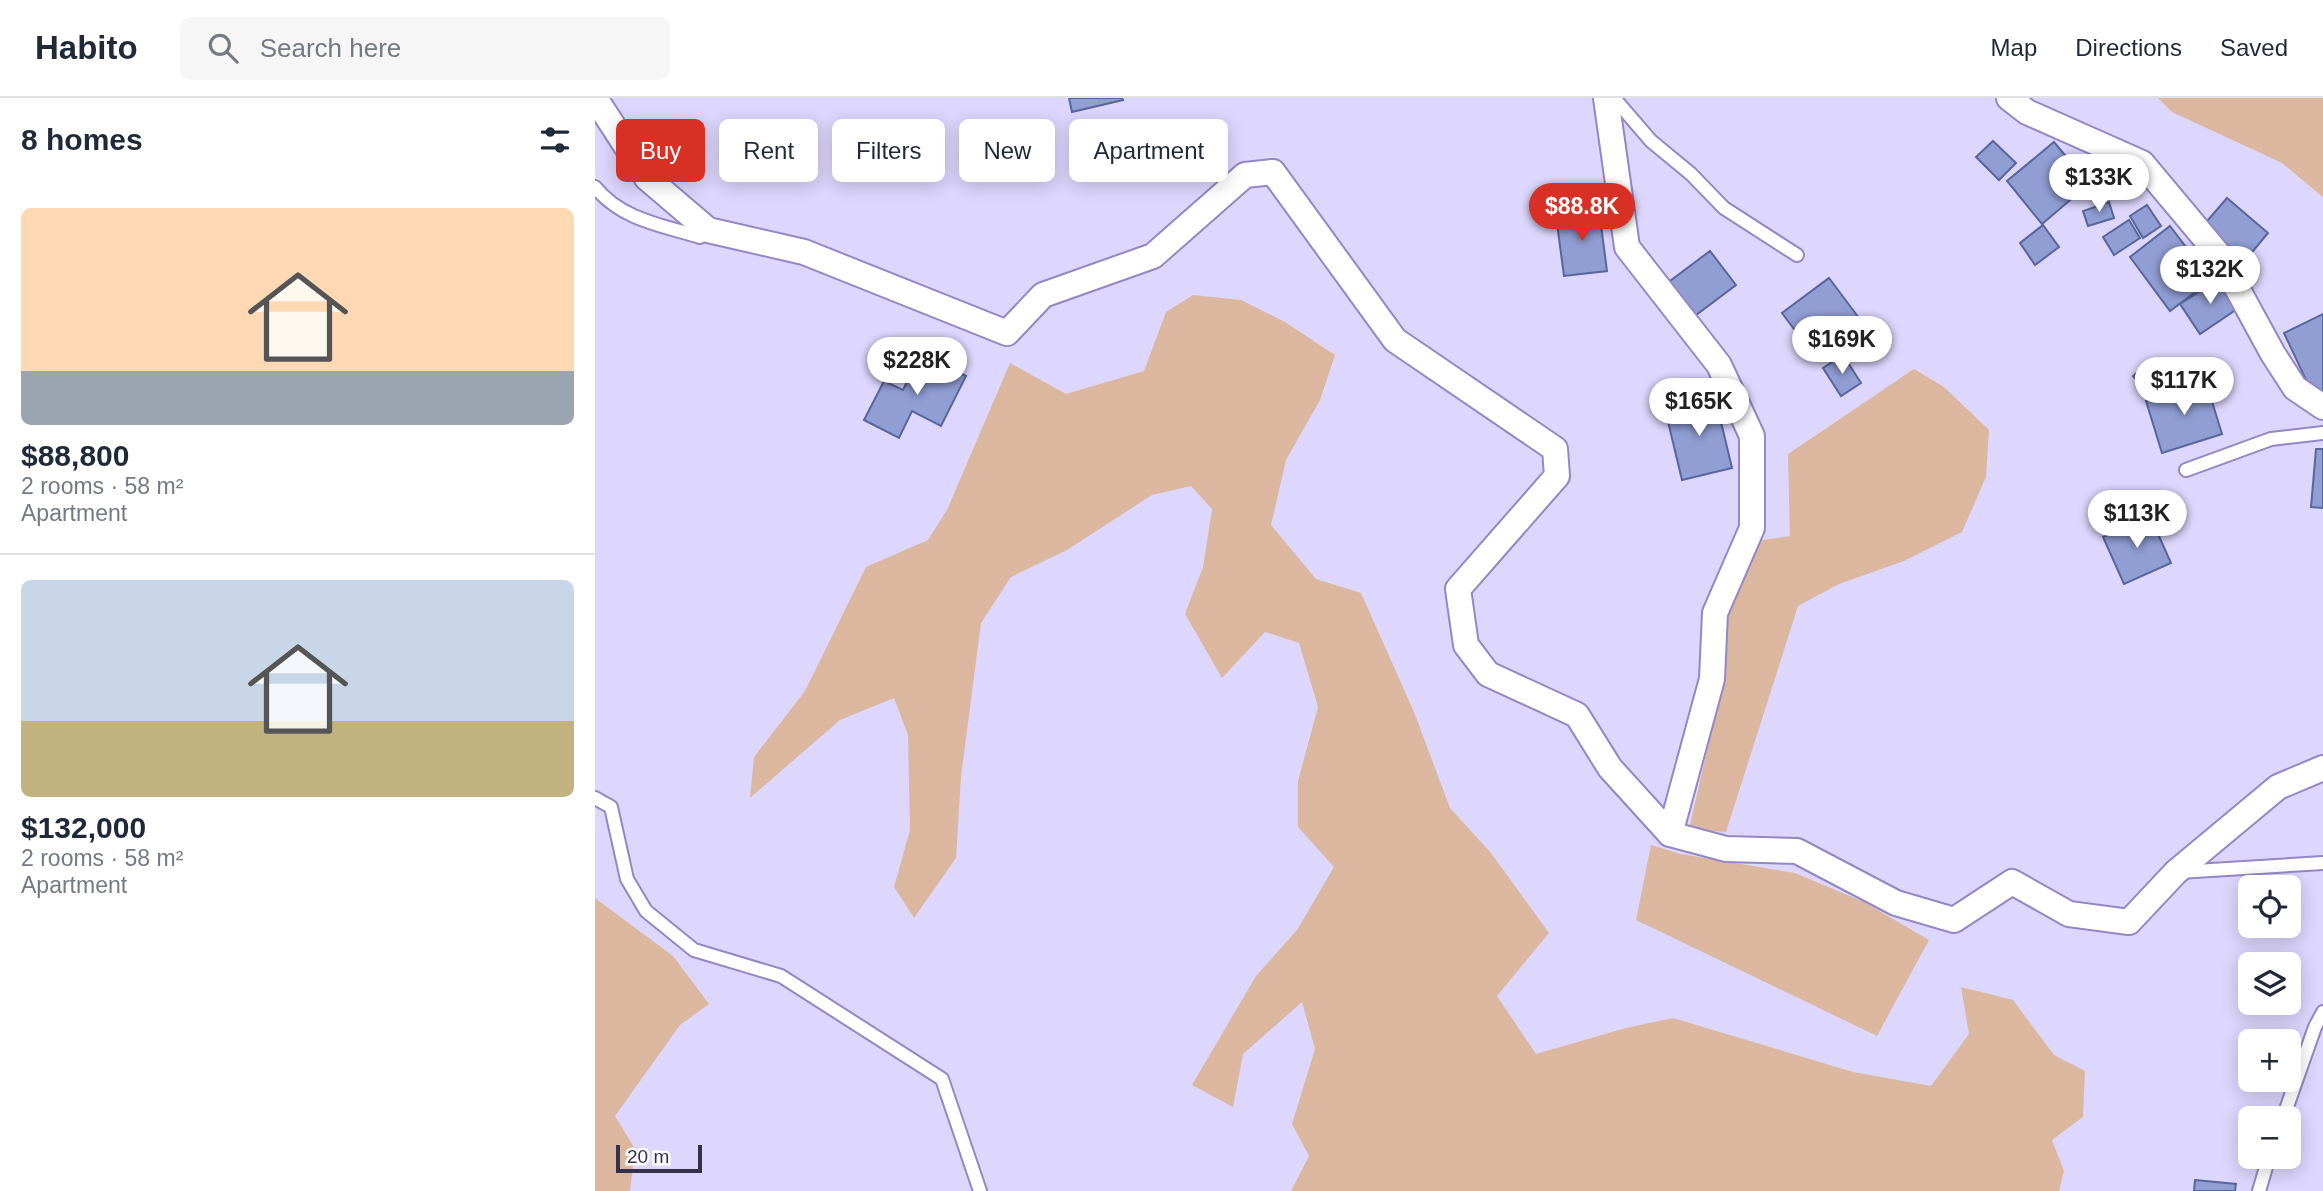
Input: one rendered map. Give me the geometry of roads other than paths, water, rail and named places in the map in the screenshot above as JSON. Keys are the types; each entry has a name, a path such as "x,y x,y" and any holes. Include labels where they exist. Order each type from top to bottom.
{"street":[{"path":"595,98 647,178 708,230 804,252 1007,333 1043,295 1153,256 1245,175 1273,172 1395,340 1555,449 1557,476 1458,589 1467,645 1489,674 1577,715 1610,768 1670,834 1726,849 1797,851 1896,903 1954,920 2012,882 2069,914 2129,922 2176,872 2278,787 2323,768"},
{"path":"1606,98 1627,247 1719,365 1752,436 1752,528 1714,613 1712,679 1670,834"},
{"path":"2009,98 2027,112 2142,163 2219,255 2273,354 2295,388 2323,407"}],"lane":[{"path":"1614,98 1651,141 1691,174 1724,208 1797,255"},
{"path":"595,187 608,203 632,216 700,237 708,230"},
{"path":"2186,470 2271,439 2323,433"},
{"path":"595,798 611,807 627,879 646,911 694,950 781,976 942,1079 980,1191"},
{"path":"2176,872 2323,863"},
{"path":"2287,1106 2315,1027 2323,1012"},
{"path":"2259,1191 2265,1169"}]}
